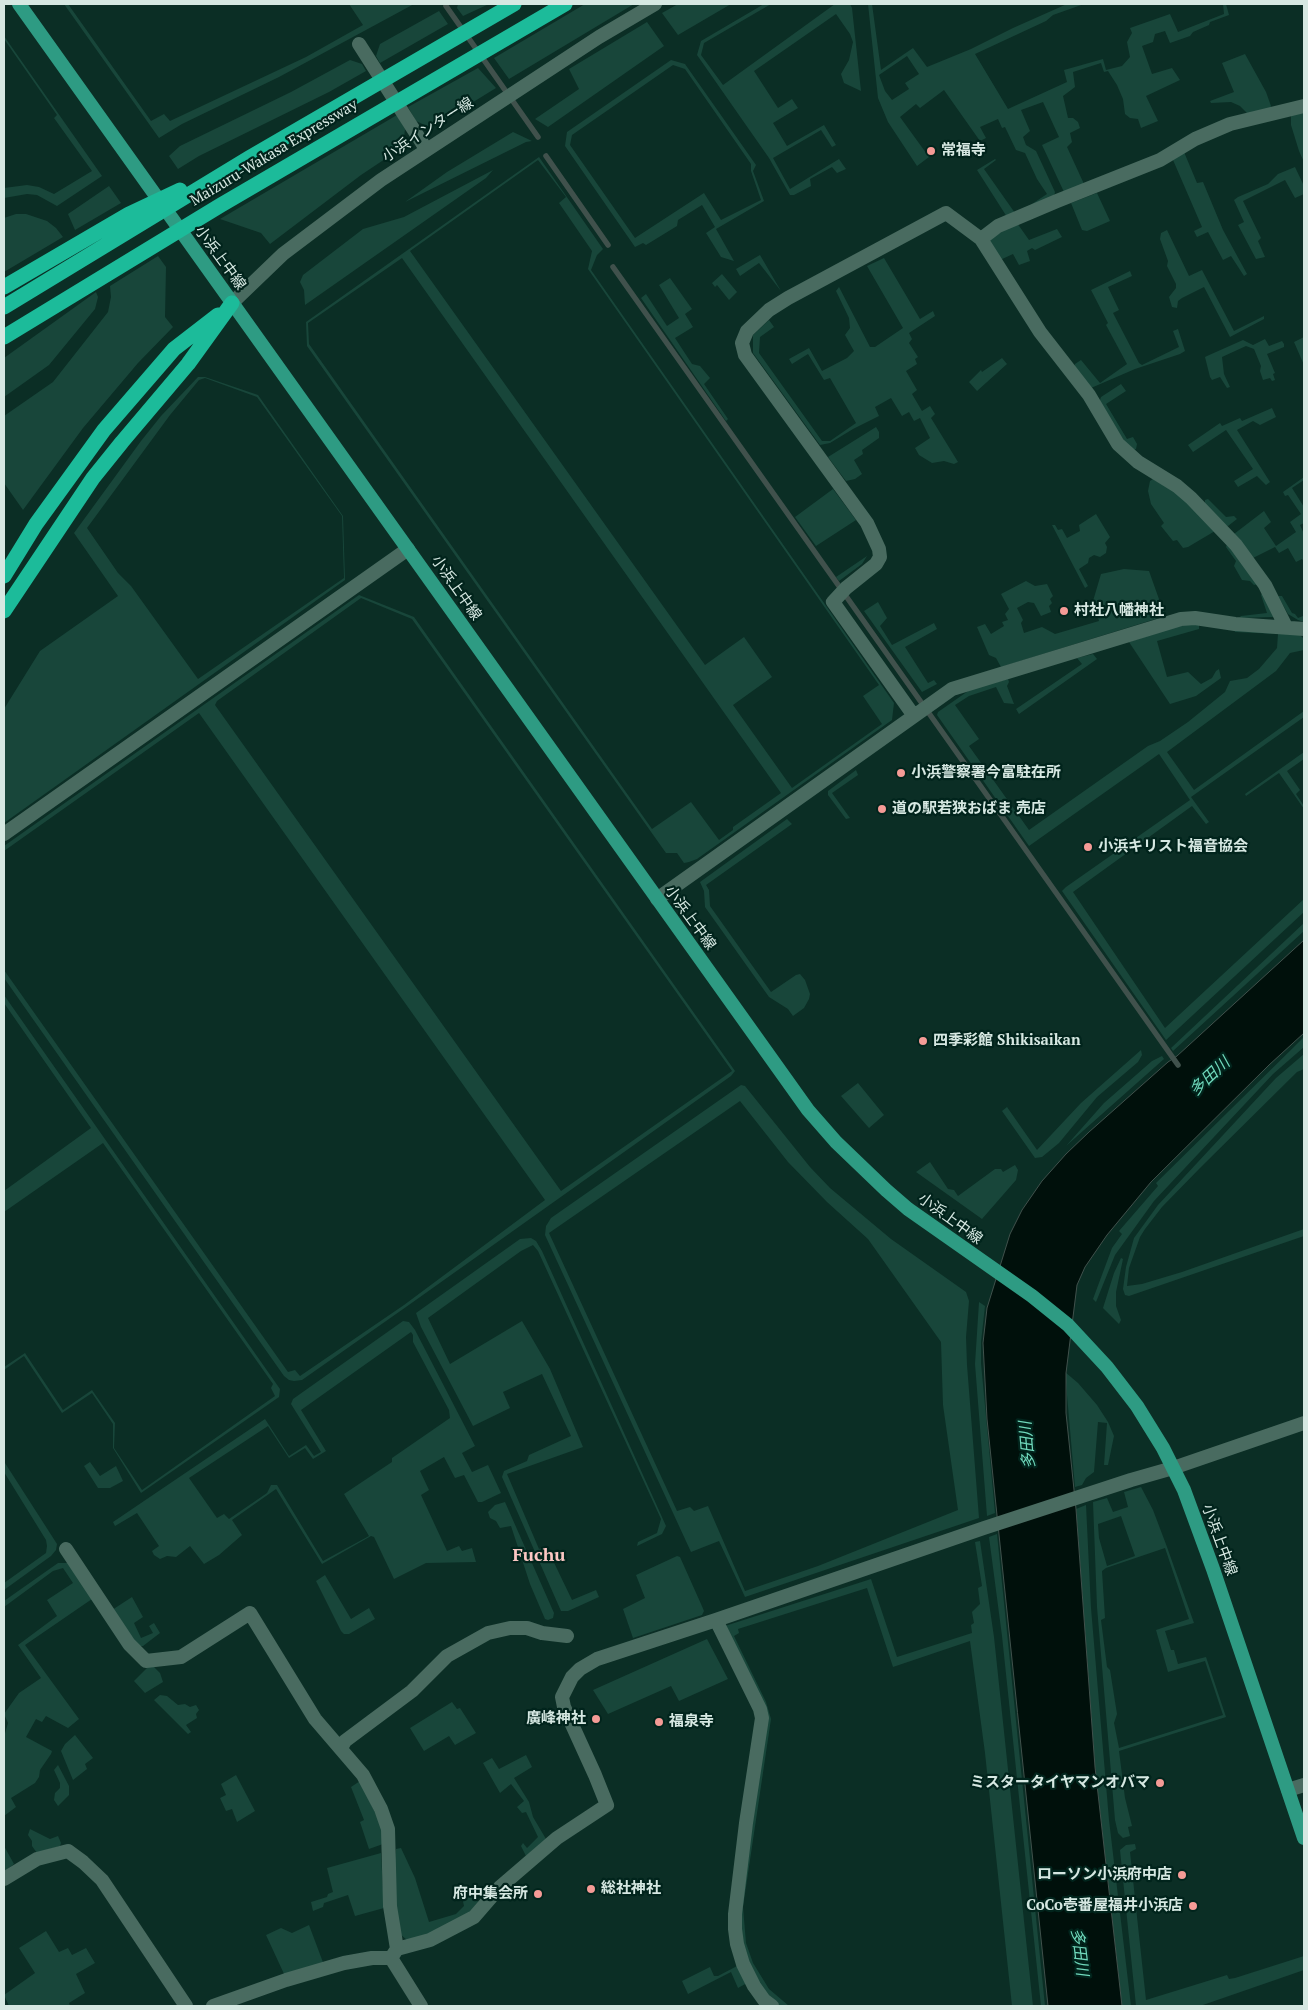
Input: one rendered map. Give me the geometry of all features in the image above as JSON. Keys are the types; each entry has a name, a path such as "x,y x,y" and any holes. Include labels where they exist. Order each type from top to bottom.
{"highway":[{"name":"Maizuru-Wakasa Expressway","path":"4,306 249,158 514,4"},
{"name":"Maizuru-Wakasa Expressway","path":"4,338 22,325 221,205 565,4"},
{"path":"4,287 129,214 249,158"},
{"path":"4,576 36,524 80,461 136,392 174,349 232,303"},
{"path":"4,611 94,478 188,364 232,303"}],"main road":[{"name":"小浜上中線","path":"19,4 808,1110 863,1170 908,1209 1054,1313 1084,1342 1137,1406 1184,1490 1213,1569 1304,1838"}],"street":[{"name":"小浜インター線","path":"232,303 283,254 345,206 426,149 480,116 599,37 655,4"},
{"path":"359,44 426,149"},
{"path":"981,239 998,226 1160,160 1195,139 1230,124 1304,106"},
{"path":"921,711 832,602 841,592 876,564 880,558 880,549 867,523 746,356 742,343 747,331 769,310 946,213 981,239 1040,332 1089,395 1118,444 1138,462 1191,498 1236,545 1265,584 1286,627"},
{"path":"4,834 408,549"},
{"path":"657,899 952,689 1167,622 1195,618 1235,624 1304,629"},
{"path":"213,2006 286,1980 344,1963 394,1954 430,1940 474,1917 500,1887 557,1838 607,1805 562,1697 566,1688 580,1669 597,1659 1304,1423"},
{"path":"66,1549 129,1644 146,1661 181,1657 250,1613 314,1719 341,1748 371,1788 388,1829 390,1906 394,1954 421,2006"},
{"path":"716,1620 760,1710 762,1718 735,1914 737,1944 743,1964 754,1986 764,2000 772,2006"},
{"path":"341,1748 345,1740 412,1691 447,1656 488,1633 510,1628 526,1628 542,1633 567,1636"},
{"path":"1288,1790 1304,1785"},
{"path":"4,1879 37,1859 68,1851 102,1880 186,2006"}],"green space":[{"path":"64,4 68,4 151,121 164,114 170,121 306,57 363,25 349,4 414,4 279,77 182,124 159,138"},
{"path":"458,4 489,4 463,16 457,8"},
{"path":"585,4 634,4 509,79 494,58"},
{"path":"678,4 731,4 678,35 662,13"},
{"path":"764,4 771,4 704,43 701,55 723,85 835,4 850,4 852,8 861,91 844,83 841,74 849,60 853,42 850,34 836,14 754,71 778,108 792,99 798,108 773,123 787,146 824,125 836,145 832,147 821,130 773,158 790,189 839,159 846,169 837,173 832,167 810,179 811,186 794,195 790,195 769,158 697,55 701,41"},
{"path":"868,4 872,4 881,70 913,48 927,67 971,49 1067,4 1084,4 1053,15 1046,21 975,54 1008,109 1067,82 1064,70 1103,59 1106,70 1122,66 1130,57 1127,42 1132,33 1130,28 1170,14 1178,32 1224,14 1223,4 1226,4 1229,15 1210,22 1209,25 1193,32 1190,36 1170,43 1165,31 1155,34 1153,42 1142,46 1152,74 1172,68 1180,80 1146,96 1158,121 1141,128 1138,119 1130,118 1125,114 1123,99 1117,85 1108,71 1104,72 1101,63 1073,72 1075,87 1063,96 1068,118 1073,118 1078,122 1080,128 1070,133 1072,142 1067,147 1084,184 1064,192 1042,145 1059,137 1043,102 1021,110 1030,131 1023,137 1026,145 1036,151 1055,192 1054,196 1023,210 1047,194 1037,179 1025,153 1016,150 1005,127 1002,128 998,119 980,127 986,138 980,141 944,90 920,108 916,104 900,117 929,157 917,166 888,122 878,98","holes":["907,56 919,74 905,83 909,89 892,100 885,91 879,75"]},
{"path":"439,11 448,24 380,63 376,56 380,44"},
{"path":"647,22 664,46 548,127 535,119 579,89 569,69"},
{"path":"4,36 102,176 57,206 37,195 27,194 4,198 4,188 27,185 39,187 54,194 92,171 54,118 57,115 4,39"},
{"path":"1245,54 1266,92 1271,106 1270,109 1248,114 1240,106 1231,102 1211,103 1210,101 1234,92 1222,63"},
{"path":"350,60 362,64 366,71 329,92 199,156 178,169 169,156 180,146 291,92"},
{"path":"671,60 685,64 756,165 753,171 764,201 716,229 734,261 721,257 706,233 715,227 702,205 678,220 677,226 646,245 643,243 635,247 565,146 567,132","holes":["673,65 685,69 751,164 751,171 761,200 721,220 704,193 635,238 570,145 572,135"]},
{"path":"478,68 496,88 431,128 416,121 408,107"},
{"path":"1304,111 1304,162 1291,125 1291,114"},
{"path":"397,115 405,129 403,147 361,175 270,244 261,233 220,219"},
{"path":"513,132 532,141 526,142 405,202 447,172"},
{"path":"1184,152 1197,183 1203,182 1223,230 1247,274 1244,276 1231,256 1223,260 1208,232 1197,237 1194,231 1202,227 1173,160"},
{"path":"539,157 603,249 597,255 591,270 894,703 892,720 697,859 684,863 677,853 666,853 307,346 306,322","holes":["538,160 566,197 559,203 592,251 588,269 879,685 863,696 882,724 792,788 733,705 772,677 744,637 705,665 410,251","402,258 781,793 733,827 733,830 719,840 691,802 652,829 309,344 308,323"]},
{"path":"995,159 984,169 1015,213 1007,217 977,170"},
{"path":"1295,167 1304,186 1304,194 1295,198 1285,180 1243,201 1261,238 1258,241 1265,257 1256,259 1238,225 1244,222 1234,200 1268,184 1278,174"},
{"path":"493,170 486,178 305,305 304,290 300,282 303,275 363,229 404,217"},
{"path":"109,186 121,203 75,230 68,214"},
{"path":"1097,193 1110,221 1087,231 1082,230 1071,203"},
{"path":"16,214 26,214 47,221 63,237 4,272 4,218"},
{"path":"1017,223 1029,240 1057,229 1062,237 1035,250 1032,248 1027,251 1030,261 1019,265 1013,254 1000,260 989,242 993,237"},
{"path":"1167,230 1189,276 1202,270 1234,331 1264,316 1264,319 1230,337 1204,287 1178,301 1177,308 1172,307 1169,297 1176,288 1176,284 1167,266 1168,261 1160,239 1161,233"},
{"path":"760,255 781,291 759,263 740,276 736,269"},
{"path":"158,256 166,267 165,317 173,327 138,363 83,428 23,510 4,483 4,416 53,382 108,312 111,297 110,286"},
{"path":"884,258 920,319 933,311 935,316 909,333 912,339 909,343 918,357 915,359 917,364 906,371 917,390 912,394 922,411 930,406 935,414 931,418 958,462 954,464 944,461 932,463 919,455 915,448 930,438 920,418 914,421 909,412 902,416 891,398 875,407 879,416 830,443 820,445 753,353 753,335 769,320 774,327 760,337 759,353 822,441 830,441 856,423 830,378 824,380 808,354 792,364 789,359 809,348 822,371 847,358 854,351 845,335 850,328 849,318 836,291 839,287 870,347 875,347 903,328 867,266"},
{"path":"1130,271 1132,276 1108,287 1119,310 1113,313 1139,363 1142,365 1179,347 1173,331 1178,329 1185,351 1135,369 1091,388 1074,368 1075,364 1081,360 1100,383 1127,364 1106,325 1108,323 1091,290"},
{"path":"722,274 737,292 729,300 717,285 715,287 712,283"},
{"path":"670,278 692,309 685,314 693,327 675,338 692,364 700,366 710,378 704,384 728,419 726,421 641,298 646,294 667,326 679,318 659,285"},
{"path":"96,292 98,297 95,309 49,365 4,397 4,358"},
{"path":"1304,337 1304,365 1294,342"},
{"path":"1265,339 1269,346 1282,341 1284,344 1284,347 1267,354 1275,373 1273,374 1275,380 1272,381 1270,378 1263,380 1260,371 1261,366 1254,349 1246,346 1222,357 1224,374 1230,387 1227,388 1220,377 1212,380 1205,357 1243,340 1253,345"},
{"path":"1002,358 1007,364 977,391 969,382 981,370 982,372"},
{"path":"198,377 205,377 258,395 343,516 345,580 4,823 4,709 40,651 118,596 74,533 161,416","holes":["205,378 257,397 342,516 344,578 198,679 131,586 118,573 87,528 170,415 199,380"]},
{"path":"1121,384 1126,391 1106,404 1127,439 1133,437 1137,444 1136,449 1131,451 1099,403 1101,397"},
{"path":"1272,408 1276,417 1260,425 1253,421 1237,430 1270,482 1266,485 1257,476 1238,487 1234,481 1253,469 1226,430 1193,452 1188,445 1220,423 1222,426 1240,418 1242,421"},
{"path":"876,427 879,432 879,438 862,450 863,454 854,460 862,474 855,479 846,481 828,457"},
{"path":"1304,477 1304,480 1292,488 1304,507 1304,523 1300,525 1304,534 1304,562 1302,559 1296,562 1288,548 1279,553 1275,547 1253,558 1234,534 1264,511 1271,522 1264,528 1276,546 1296,532 1290,522 1301,514 1288,495 1285,496 1283,492"},
{"path":"1153,479 1180,495 1215,531 1188,547 1183,548 1177,540 1173,541 1161,526 1164,523 1151,504 1148,491 1150,481"},
{"path":"833,489 856,520 816,546 795,517"},
{"path":"1208,499 1226,517 1234,516 1237,519 1228,526 1224,525 1205,505 1205,500"},
{"path":"1096,514 1110,537 1105,543 1107,547 1106,553 1100,557 1094,555 1089,558 1088,563 1079,569 1088,586 1085,588 1052,525 1055,525 1058,530 1062,529 1067,538 1080,531 1079,525"},
{"path":"1227,544 1259,584 1254,585 1250,581 1242,580 1234,566 1236,561 1226,547"},
{"path":"867,556 862,564 839,581 836,577"},
{"path":"1124,569 1149,571 1165,616 1001,667 996,658 989,655 977,627 985,624 991,634 1004,626 1002,622 1008,620 1005,614 1009,609 1001,594 1026,581 1035,586 1047,584 1053,596 1050,599 1052,603 1049,606 1051,612 1041,616 1034,603 1028,602 1017,608 1023,620 1021,623 1024,633 1042,627 1055,634 1099,621 1093,601 1101,574"},
{"path":"1263,592 1274,613 1273,617 1239,618 1241,616 1267,613 1261,595"},
{"path":"359,595 414,617 735,1071 731,1076 302,1380 289,1380 284,1376 4,978 4,970 288,1372 295,1370 300,1376 404,1305 545,1200 199,713 4,851 4,846","holes":["361,598 412,619 732,1071 561,1191 215,705 217,701"]},
{"path":"1278,596 1282,596 1292,613 1298,618 1303,616 1304,622 1288,614"},
{"path":"878,602 887,618 880,626 892,645 934,623 937,629 905,647 928,683 934,680 937,684 922,692 864,611"},
{"path":"1185,625 1199,625 1199,629 1157,641 1167,677 1188,672 1201,684 1212,678 1219,669 1221,678 1196,696 1170,704 1129,642"},
{"path":"1234,630 1300,635 1304,639 1304,650 1290,653 1276,671 1167,752 1194,790 1304,711 1304,717 1191,797 1209,822 1206,824 1192,806 1073,892 1165,1028 1304,899 1304,912 1166,1040 1062,891 1190,800 1159,754 1029,846 937,715 938,712 971,689 1008,679 1007,686 1014,704 1004,703 996,687 969,696 955,705 979,739 969,746 1029,830 1148,746 1160,741 1188,722 1225,692 1230,681 1247,678 1259,669 1277,648 1278,634 1235,632"},
{"path":"1093,654 1097,659 1019,714 1016,709 1082,664 1077,658"},
{"path":"1304,752 1304,759 1287,771 1300,790 1296,794 1304,809 1279,773 1246,796 1245,794"},
{"path":"856,770 858,775 832,793 850,818 846,819 828,795 828,791"},
{"path":"787,819 792,824 706,885 709,890 710,906 771,992 796,975 800,974 805,980 810,994 809,999 804,1008 793,1016 788,1009 769,997 705,907 704,891 700,882"},
{"path":"1304,923 1304,931 1173,1051 1171,1048"},
{"path":"4,995 280,1389 279,1397 141,1493 113,1448 113,1424 92,1393 62,1413 24,1356 4,1370 4,1367 25,1353 63,1410 92,1390 115,1423 114,1448 142,1490 275,1396 271,1388 273,1384 103,1143 4,1212 4,1191 91,1128 4,1003"},
{"path":"1304,1037 1304,1047 1273,1074 1154,1201 1115,1255 1096,1302 1093,1299 1112,1248 1122,1234 1119,1231 1158,1186 1156,1183"},
{"path":"1141,1050 1142,1055 1138,1062 1097,1097 1059,1143 1042,1157 1035,1158 1002,1111 1007,1107 1037,1150 1081,1103"},
{"path":"1304,1054 1304,1069 1297,1072 1200,1168 1162,1207 1145,1229 1140,1237 1129,1268 1127,1286 1142,1284 1182,1272 1304,1229 1304,1236 1129,1296 1125,1295 1123,1289 1126,1267 1134,1238 1158,1205 1276,1078"},
{"path":"1162,1056 1164,1059 1066,1146 1104,1103 1152,1061"},
{"path":"858,1083 884,1115 869,1128 841,1096"},
{"path":"741,1085 745,1086 810,1167 830,1188 891,1239 966,1292 969,1301 966,1337 967,1365 979,1518 745,1597 719,1541 691,1552 545,1235 546,1226 551,1218","holes":["740,1101 788,1162 827,1202 868,1239 941,1342 943,1405 958,1510 818,1566 745,1591 708,1506 694,1511 690,1507 677,1511 549,1233"]},
{"path":"930,1162 948,1189 954,1190 958,1196 995,1169 1001,1169 1003,1172 1015,1165 1018,1170 1016,1180 982,1219 916,1172"},
{"path":"531,1238 536,1241 542,1251 666,1526 662,1534 637,1546 638,1542 657,1533 661,1519 538,1251 533,1245 521,1251 428,1318 450,1364 522,1321 550,1369 583,1447 507,1474 539,1549 546,1546 572,1600 596,1590 599,1597 568,1611 561,1611 502,1477 504,1471 527,1461 529,1455 571,1436 542,1374 503,1392 510,1408 473,1426 421,1327 416,1313 520,1239"},
{"path":"1121,1258 1123,1259 1116,1292 1116,1306 1121,1320 1119,1324 1103,1308 1114,1273"},
{"path":"979,1302 985,1306 981,1363 995,1513 987,1516 975,1364"},
{"path":"403,1321 409,1322 415,1330 475,1446 462,1453 472,1472 488,1465 501,1493 478,1502 464,1475 455,1478 444,1457 420,1471 429,1490 421,1495 447,1551 459,1546 462,1551 472,1548 476,1562 426,1563 394,1579 374,1537 371,1536 322,1564 276,1489 232,1520 242,1535 219,1555 204,1564 190,1546 176,1557 167,1556 160,1559 154,1555 152,1551 159,1546 137,1513 115,1526 113,1522 265,1419 289,1456 306,1445 314,1456 321,1452 291,1404 293,1399","holes":["411,1332 413,1342 449,1410 450,1418 392,1458 392,1462 344,1494 369,1536 323,1561 277,1485 271,1485 267,1493 229,1519 224,1514 217,1518 189,1478 268,1426 289,1458 305,1448 313,1459 326,1451 301,1410"]},
{"path":"1065,1372 1078,1383 1097,1405 1108,1422 1114,1436 1108,1465 1104,1465 1107,1423 1098,1422 1094,1472 1086,1478 1082,1485 1075,1487"},
{"path":"90,1462 100,1476 116,1466 123,1481 110,1488 98,1488 84,1466"},
{"path":"5,1463 57,1544 56,1550 51,1556 4,1590 4,1583 46,1553 47,1546 46,1540 4,1472"},
{"path":"1141,1487 1153,1510 1194,1623 1165,1631 1171,1650 1174,1650 1178,1664 1206,1657 1226,1717 1119,1751 1125,1798 1132,1826 1128,1827 1130,1836 1123,1838 1118,1833 1115,1820 1097,1607 1093,1502 1107,1498 1113,1512 1128,1507 1124,1492","holes":["1121,1516 1135,1556 1107,1566 1099,1538 1098,1524","1165,1548 1189,1619 1156,1630 1168,1672 1205,1661 1223,1715 1119,1748 1114,1723 1117,1714 1110,1670 1107,1667 1101,1620 1105,1618 1102,1571"]},
{"path":"505,1502 554,1613 553,1618 548,1620 545,1619 530,1584 511,1526 500,1528 496,1521 490,1518 488,1512 495,1505"},
{"path":"1086,1505 1091,1608 1109,1820 1131,2006 1122,2006 1095,1767 1076,1509"},
{"path":"997,1534 1045,2006 1041,2006 1002,1636 989,1537"},
{"path":"980,1541 994,1637 1033,2006 1012,2006 985,1753 970,1641 893,1667 867,1588 738,1629 739,1633 734,1636 766,1702 771,1719 743,1907 746,1943 753,1963 769,1989 789,2006 779,2006 768,1997 759,1984 741,1944 739,1914 766,1730 725,1626 871,1579 897,1657 972,1633 971,1625 974,1623 972,1612 980,1604 978,1588 982,1586 975,1542"},
{"path":"677,1556 680,1557 704,1611 702,1615 633,1638 623,1609 645,1598 636,1575"},
{"path":"58,1563 69,1563 92,1599 25,1645 79,1719 68,1728 46,1716 42,1722 36,1719 26,1737 52,1751 40,1770 39,1777 35,1783 11,1798 16,1807 4,1816 4,1737 8,1723 4,1714 19,1693 41,1678 18,1645 57,1616 47,1600 73,1583 63,1568 53,1571 4,1607 4,1601"},
{"path":"325,1575 351,1619 369,1608 375,1619 349,1634 344,1634 316,1581"},
{"path":"132,1597 143,1617 134,1623 141,1638 153,1633 149,1626 154,1623 160,1633 143,1646 138,1646 112,1610"},
{"path":"707,1639 728,1679 679,1701 671,1686 608,1714 593,1690"},
{"path":"151,1664 160,1673 163,1682 145,1693 134,1681"},
{"path":"160,1695 167,1696 178,1705 185,1704 190,1707 196,1705 199,1710 196,1714 197,1718 186,1725 191,1732 188,1734 154,1700"},
{"path":"452,1702 457,1709 460,1708 476,1733 455,1745 449,1736 424,1751 410,1728"},
{"path":"75,1735 93,1758 85,1764 87,1769 73,1780 61,1751 65,1744"},
{"path":"526,1755 532,1767 514,1778 529,1802 533,1817 546,1839 526,1856 521,1846 523,1843 527,1848 538,1837 526,1812 522,1813 517,1807 524,1801 511,1784 500,1793 483,1763 492,1758 499,1769"},
{"path":"58,1765 69,1786 69,1795 58,1806 54,1800 55,1793 60,1788 60,1783 54,1770"},
{"path":"236,1775 255,1811 237,1822 232,1809 226,1811 220,1798 226,1795 221,1784"},
{"path":"360,1781 383,1829 383,1844 369,1849 360,1822 364,1820 351,1787"},
{"path":"30,1829 50,1839 58,1836 61,1843 60,1846 37,1853 28,1835"},
{"path":"1135,1844 1136,1849 1130,1852 1146,2000 1227,1975 1229,1979 1235,1978 1304,1956 1304,1970 1200,2006 1136,2006 1120,1850 1126,1845"},
{"path":"4,1846 14,1864 4,1872"},
{"path":"401,1848 415,1878 429,1922 456,1914 464,1906 462,1897 469,1895 476,1897 478,1902 469,1913 426,1935 407,1940 401,1935 395,1906 393,1881 396,1849"},
{"path":"381,1853 384,1908 355,1916 348,1895 324,1903 323,1907 313,1911 311,1902 327,1897 328,1894 333,1892 327,1868"},
{"path":"309,1925 324,1965 285,1976 266,1935 281,1928 292,1933"},
{"path":"46,1931 59,1952 68,1948 72,1955 86,1948 95,1963 76,1974 85,1993 69,2003 70,2006 9,2006 4,1995 35,1973 19,1948"},
{"path":"739,1965 747,1983 738,1988 731,1972 688,1994 682,1981 710,1967 714,1976 718,1976"}],"water":[{"name":"多田川","path":"1304,940 1304,1033 1151,1182 1107,1235 1085,1267 1077,1285 1066,1373 1066,1413 1076,1509 1095,1767 1122,2006 1048,2006 987,1419 983,1343 987,1308 1010,1234 1022,1210 1042,1181 1089,1132 1177,1056"}],"waterway":[{"path":"446,6 538,137"},
{"path":"546,156 608,245"},
{"path":"613,267 1178,1065"}],"place":[{"name":"常福寺","path":"931,151"},
{"name":"村社八幡神社","path":"1064,611"},
{"name":"小浜警察署今富駐在所","path":"901,773"},
{"name":"道の駅若狭おばま 売店","path":"882,809"},
{"name":"小浜キリスト福音協会","path":"1088,847"},
{"name":"四季彩館 Shikisaikan","path":"923,1041"},
{"name":"廣峰神社","path":"596,1719"},
{"name":"福泉寺","path":"659,1722"},
{"name":"ミスタータイヤマンオバマ","path":"1160,1783"},
{"name":"ローソン小浜府中店","path":"1182,1875"},
{"name":"総社神社","path":"591,1889"},
{"name":"府中集会所","path":"538,1894"},
{"name":"CoCo壱番屋福井小浜店","path":"1193,1906"}],"district":[{"name":"Fuchu","path":"539,1556"}]}
